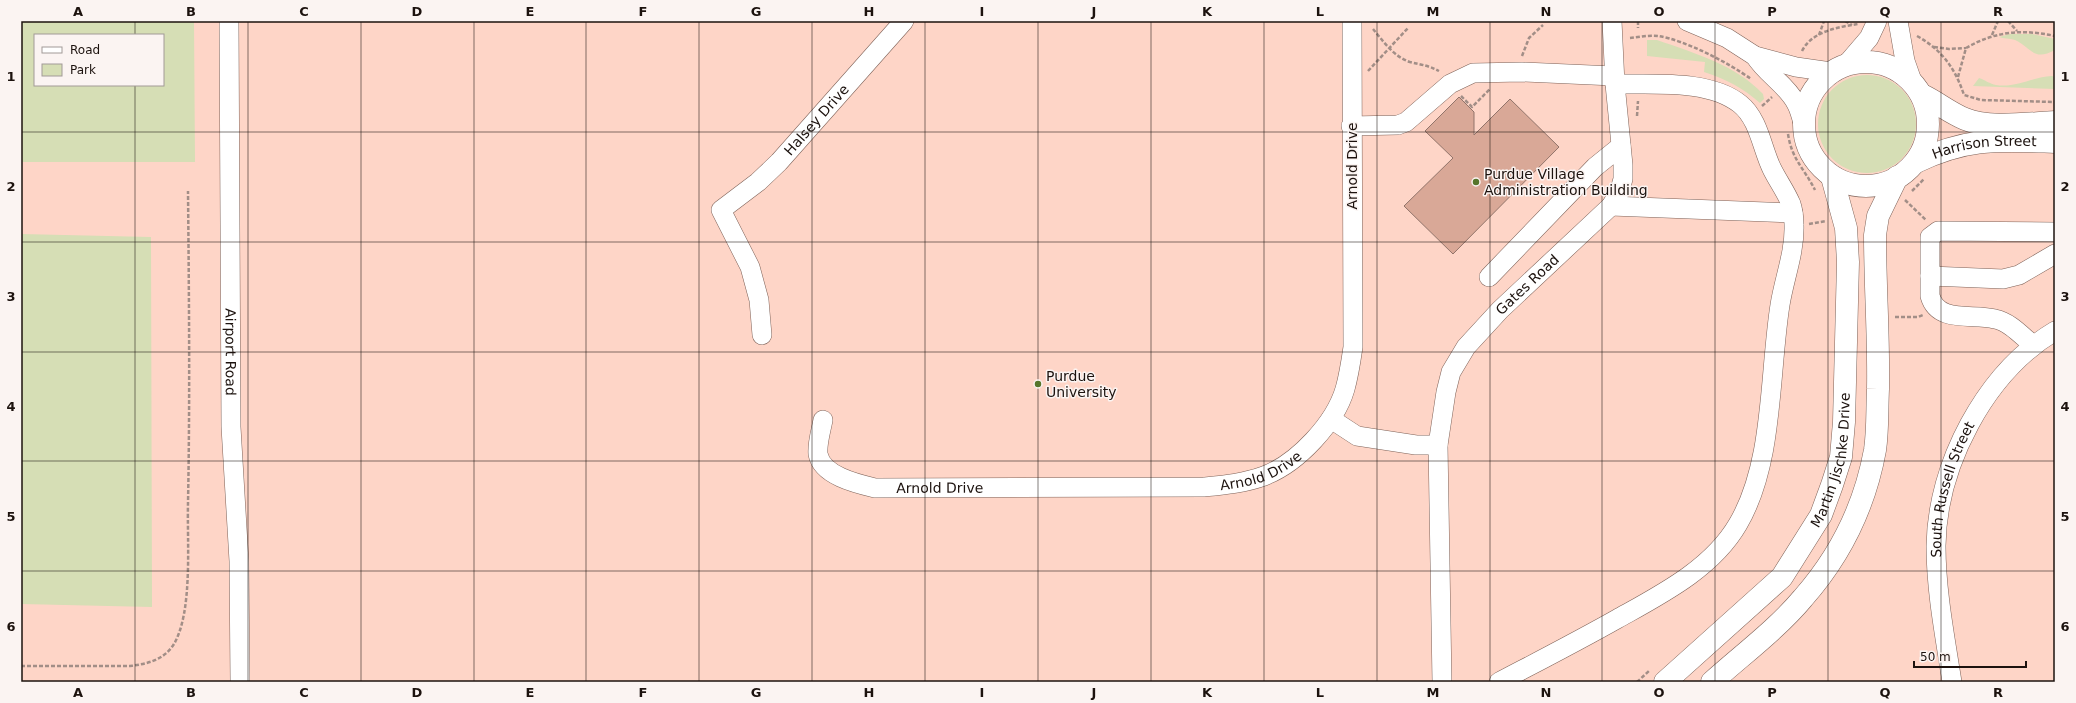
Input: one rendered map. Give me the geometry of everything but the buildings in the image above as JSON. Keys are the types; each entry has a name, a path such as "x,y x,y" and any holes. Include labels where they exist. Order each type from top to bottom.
{"main road":[{"path":"1861,63 1876,63 1900,71 1917,88 1926,113 1928,130 1926,141 1916,162 1908,170 1897,177 1873,186 1859,186 1844,183 1832,177 1822,168 1810,150 1804,127 1805,113 1813,92 1838,69 1861,63"},
{"name":"Harrison Street","path":"1917,88 1956,115 1973,122 1991,124 2055,122"},
{"name":"Harrison Street","path":"1916,162 1955,146 1975,142 1995,140 2055,142"},
{"name":"Martin Jischke Drive","path":"1665,682 1782,577 1821,515 1832,485 1841,457 1844,422 1848,262 1846,228 1832,177"},
{"path":"1712,682 1802,600 1821,577 1838,552 1853,522 1867,484 1875,448 1877,417 1878,348 1875,235 1878,216 1897,177"}],"street":[{"name":"Airport Road","path":"229,21 230,427 239,561 240,682"},
{"name":"Halsey Drive","path":"762,335 759,300 750,267 721,210 758,182 779,162 904,21"},
{"name":"Arnold Drive","path":"824,420 818,446 819,456 828,469 842,479 875,488 1191,488 1233,484 1264,476 1287,463 1308,446 1331,419 1345,390 1353,347 1351,126 1352,21"},
{"name":"Gates Road","path":"1442,682 1438,445 1446,392 1451,372 1466,347 1500,310 1611,206 1619,193 1623,179 1622,146 1614,80 1612,21"},
{"path":"1687,21 1727,38 1755,56 1796,67 1838,69 1869,38 1871,22"},
{"path":"1898,21 1905,61 1917,88"},
{"path":"1755,56 1761,66 1783,86 1796,102 1804,127"},
{"path":"1351,126 1398,125 1406,122 1450,84 1473,73 1522,72 1707,89 1724,94 1741,105 1751,115 1773,171 1791,204 1794,237 1778,320 1761,467 1738,525 1720,548 1700,568 1644,604 1577,642 1499,682"},
{"path":"1489,277 1595,167 1622,146"},
{"path":"1611,206 1793,213"},
{"path":"2033,345 2006,322 1994,318 1951,314 1936,309 1932,304 1930,296 1930,237 1938,231 2055,232"},
{"path":"1930,276 2003,279 2018,275 2055,254"},
{"name":"South Russell Street","path":"1952,682 1940,607 1937,559 1938,524 1942,499 1955,454 1980,406 2018,358 2033,345 2055,331"},
{"path":"1331,419 1357,436 1416,445 1438,445"}],"path":[{"path":"1638,21 1638,28"},
{"path":"1819,35 1824,21"},
{"path":"1845,21 1852,25"},
{"path":"1992,35 1998,21"},
{"path":"2008,21 2018,31"},
{"path":"1801,53 1804,48 1819,35 1841,26 1871,22"},
{"path":"1522,72 1522,53 1525,44 1543,25"},
{"path":"1366,73 1408,28"},
{"path":"1373,29 1389,48 1400,57 1410,62 1423,64 1439,71"},
{"path":"1934,47 1949,49 1966,48 1992,35 2018,31 2055,36"},
{"path":"1913,33 1934,47 1950,64 1958,77 1964,95 1975,99 2055,102"},
{"path":"1958,77 1966,48"},
{"path":"1458,93 1472,108 1497,82 1501,73"},
{"path":"1637,116 1638,96"},
{"path":"21,666 130,666 147,664 164,656 173,644 180,628 185,611 187,571 190,363 188,191"},
{"path":"1905,200 1938,231"}],"shaded area":[{"name":"Purdue University","path":"21,21 2055,21 2055,682 21,682"}],"green space":[{"path":"21,21 194,21 195,162 21,162"},
{"path":"2010,34 2032,34 2055,39 2055,50 2048,53 2037,54 2015,40 1999,37"},
{"path":"1647,40 1657,40 1714,61 1740,75 1752,84 1763,94 1764,99 1760,103 1734,84 1704,72 1705,62 1647,56"},
{"path":"1867,75 1886,78 1902,89 1913,105 1916,124 1913,143 1902,159 1886,170 1867,173 1848,170 1832,159 1821,143 1818,124 1821,105 1832,89 1848,78"},
{"path":"2052,76 2055,77 2055,89 1973,86 1979,78 2003,86"},
{"path":"21,234 151,237 152,607 21,604"}],"place":[{"name":"Purdue Village Administration Building","path":"1476,182"},
{"name":"Purdue University","path":"1038,384"}]}
